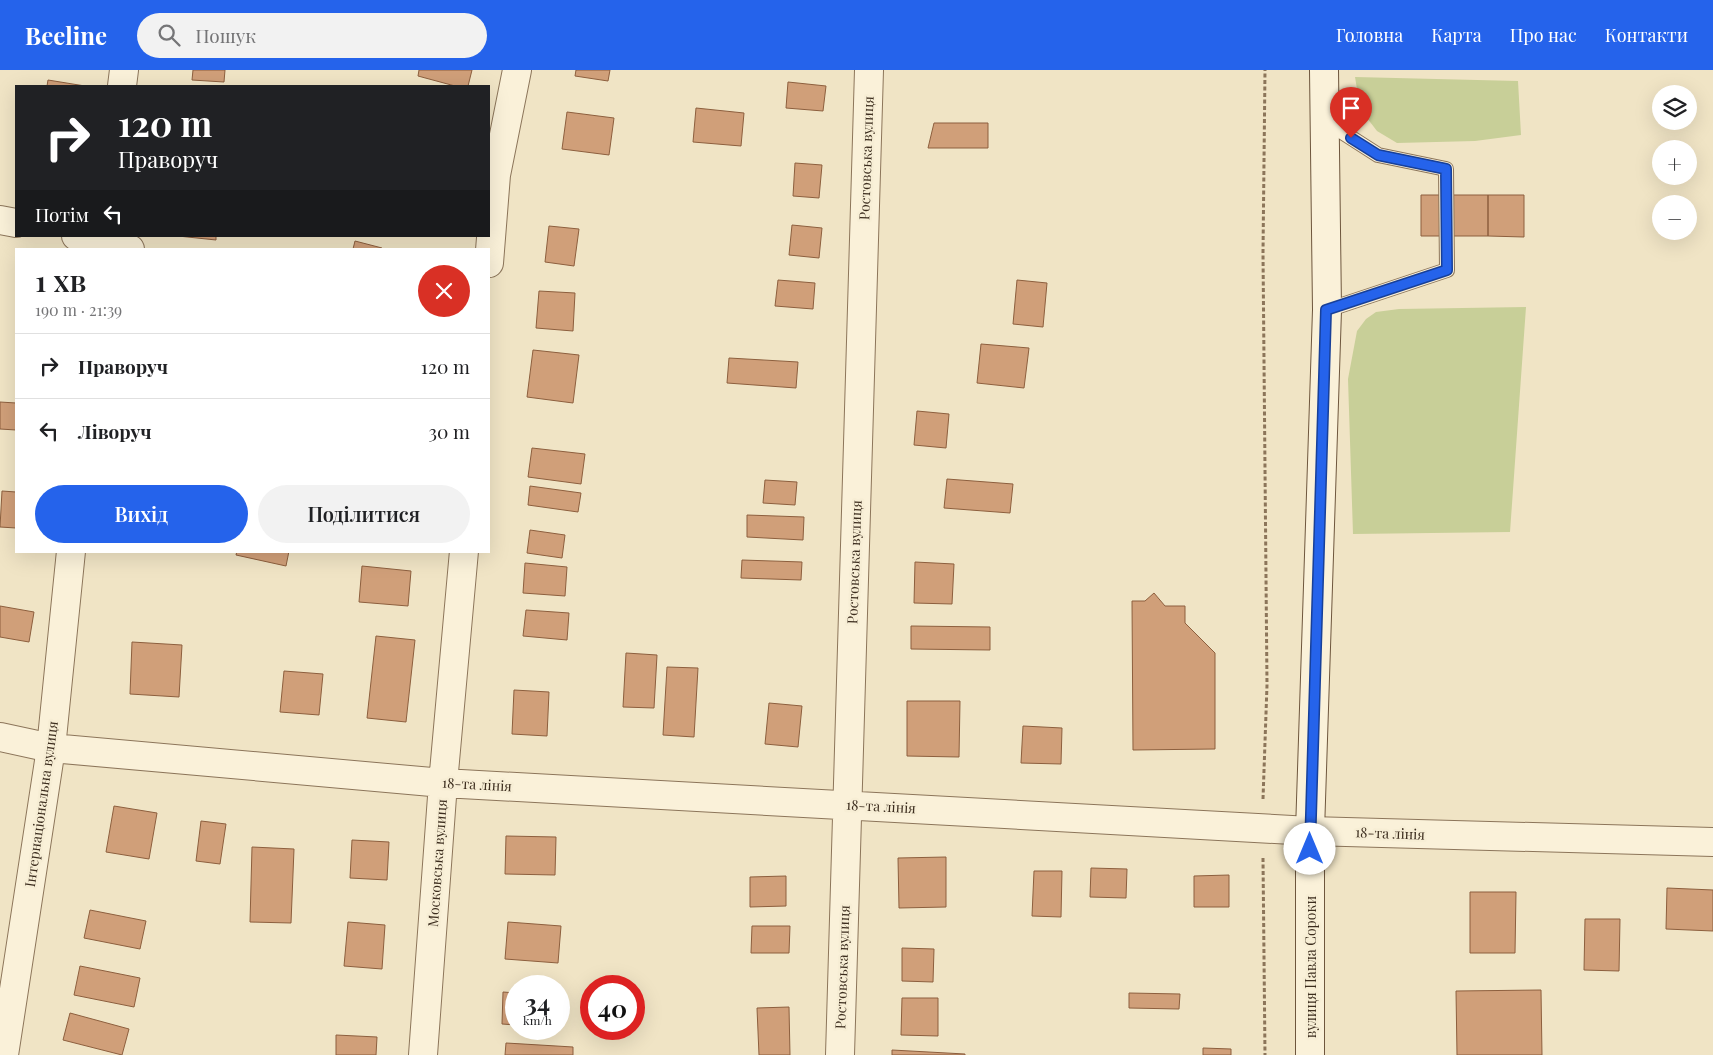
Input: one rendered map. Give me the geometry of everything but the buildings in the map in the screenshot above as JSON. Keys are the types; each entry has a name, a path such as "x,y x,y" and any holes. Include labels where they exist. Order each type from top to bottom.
{"street":[{"path":"122,85 124,70"},
{"path":"490,250 496,175 517,70"},
{"name":"Ростовська вулиця","path":"840,1055 868,70"},
{"name":"вулиця Павла Сороки","path":"1310,1055 1310,831 1326,310 1324,70"},
{"path":"0,220 15,223"},
{"path":"80,237 126,248"},
{"name":"Інтернаціональна вулиця","path":"4,1055 51,748 71,553"},
{"name":"Московська вулиця","path":"422,1055 443,783 464,553"},
{"name":"18-та лінія","path":"0,737 51,748 443,783 1310,831 1713,842"}],"lane":[{"path":"1325,121 1378,155 1446,169 1447,270 1326,310"}],"path":[{"path":"1264,70 1262,252 1267,685 1262,828 1265,1055"}],"green space":[{"path":"1355,77 1518,81 1521,135 1475,141 1397,143 1377,131 1367,118 1359,101"},
{"path":"1526,307 1510,532 1353,534 1348,379 1357,331 1366,319 1376,312 1399,309"}],"route":[{"path":"1310,849 1326,310 1447,270 1446,169 1378,155 1351,138"}]}
